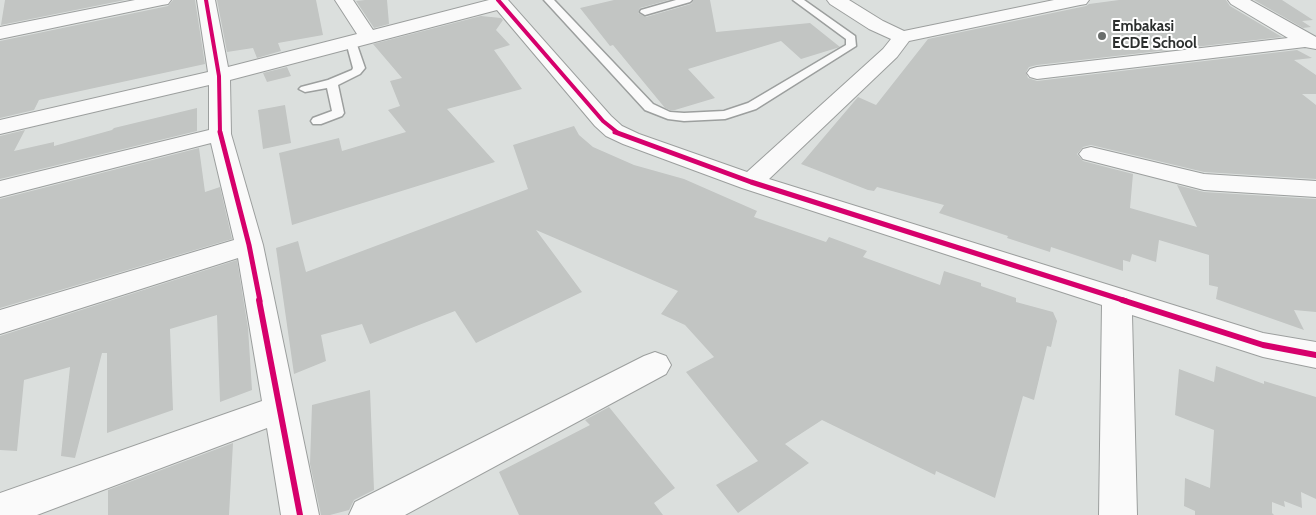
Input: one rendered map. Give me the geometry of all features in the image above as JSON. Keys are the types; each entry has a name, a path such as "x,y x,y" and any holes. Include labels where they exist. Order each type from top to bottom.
{"street":[{"path":"0,33 162,0"},
{"path":"206,0 219,76 220,134 249,245 300,515"},
{"path":"344,0 360,39"},
{"path":"836,0 876,25 902,38 1080,0"},
{"path":"1237,0 1313,44"},
{"path":"0,127 219,76 499,1 602,121 614,131 630,139 751,182 1263,345 1316,355"},
{"path":"751,182 890,54 902,38"},
{"path":"1037,73 1313,44"},
{"path":"0,189 220,134"},
{"path":"1091,154 1204,182 1316,189"},
{"path":"0,322 249,245"},
{"path":"1117,298 1118,515"},
{"path":"368,515 655,365"},
{"path":"0,512 279,409"}],"lane":[{"path":"549,0 649,107 668,115 684,117 725,115 752,106 851,46 851,38 798,0"},
{"path":"645,12 687,0"},
{"path":"305,90 332,83 356,72 359,68 360,39"},
{"path":"317,121 338,113 332,83"}],"building":[{"path":"5,0 125,0 1,25"},
{"path":"173,0 195,0 205,64 39,100 34,110 0,118 0,41 168,6"},
{"path":"217,0 316,0 323,35 278,43 281,51 257,58 253,48 227,52"},
{"path":"387,0 389,24 374,28 356,1"},
{"path":"614,0 669,0 640,8 638,13 646,17 691,4 694,0 710,0 716,32 810,23 840,47 801,59 781,41 688,69 715,98 670,110 665,108 613,45 610,46 580,8"},
{"path":"1119,0 1226,0 1230,6 1282,37 1037,65 1029,67 1026,72 1028,78 1037,81 1297,50 1312,58 1294,60 1316,75 1316,94 1302,94 1316,105 1316,179 1204,172 1091,145 1083,147 1077,154 1083,161 1133,174 1130,208 1197,227 1177,185 1204,192 1316,199 1316,312 1294,310 1304,330 1216,299 1218,287 1209,285 1209,255 1159,240 1156,262 1132,254 1130,262 1123,260 1123,271 1051,247 1050,252 939,213 944,205 877,187 874,191 868,190 801,164 858,97 876,105 928,39 1089,4"},
{"path":"1254,0 1282,0 1313,20 1302,21 1311,27 1303,28"},
{"path":"481,16 501,18 503,20 496,30 510,45 494,50 522,89 447,109 495,162 292,225 279,153 339,138 342,151 406,132 388,110 400,106 390,81 402,78 373,44"},
{"path":"287,67 291,76 267,82 263,73"},
{"path":"285,105 291,143 263,149 258,110"},
{"path":"197,108 197,131 0,179 0,136 25,130 14,151 54,142 54,146 114,128"},
{"path":"574,126 579,135 593,147 634,165 684,179 757,211 754,217 826,242 829,237 867,251 863,257 940,285 944,271 981,283 981,286 1016,298 1016,302 1053,312 1057,321 1051,347 1047,346 1034,400 1023,396 995,498 936,471 935,475 822,420 785,444 809,463 738,513 716,485 758,461 686,372 714,357 685,325 661,314 678,291 536,230 582,292 476,343 455,311 370,344 362,324 321,335 326,361 294,374 276,248 298,241 306,272 528,189 513,145"},
{"path":"199,148 205,192 220,187 232,239 0,308 0,199"},
{"path":"237,260 248,328 252,390 220,402 217,315 170,329 173,410 107,433 107,353 102,353 75,458 61,456 70,367 24,380 17,451 0,450 0,336"},
{"path":"1216,366 1264,384 1264,381 1316,397 1316,499 1301,492 1302,508 1284,501 1285,507 1272,502 1272,513 1274,515 1195,515 1195,511 1184,506 1185,478 1210,488 1214,430 1175,415 1179,369 1214,382"},
{"path":"370,390 374,490 354,500 349,510 330,515 321,515 310,464 312,405"},
{"path":"609,407 675,488 654,503 663,515 519,515 499,472 590,425 585,420"},
{"path":"233,443 229,515 108,515 108,490"}],"cycle path":[{"path":"206,0 219,76 220,134 249,245 300,515"},
{"path":"498,0 603,121 614,131 631,139 751,182 1263,345 1316,355"}],"place":[{"name":"Embakasi ECDE School","path":"1102,36"}]}
